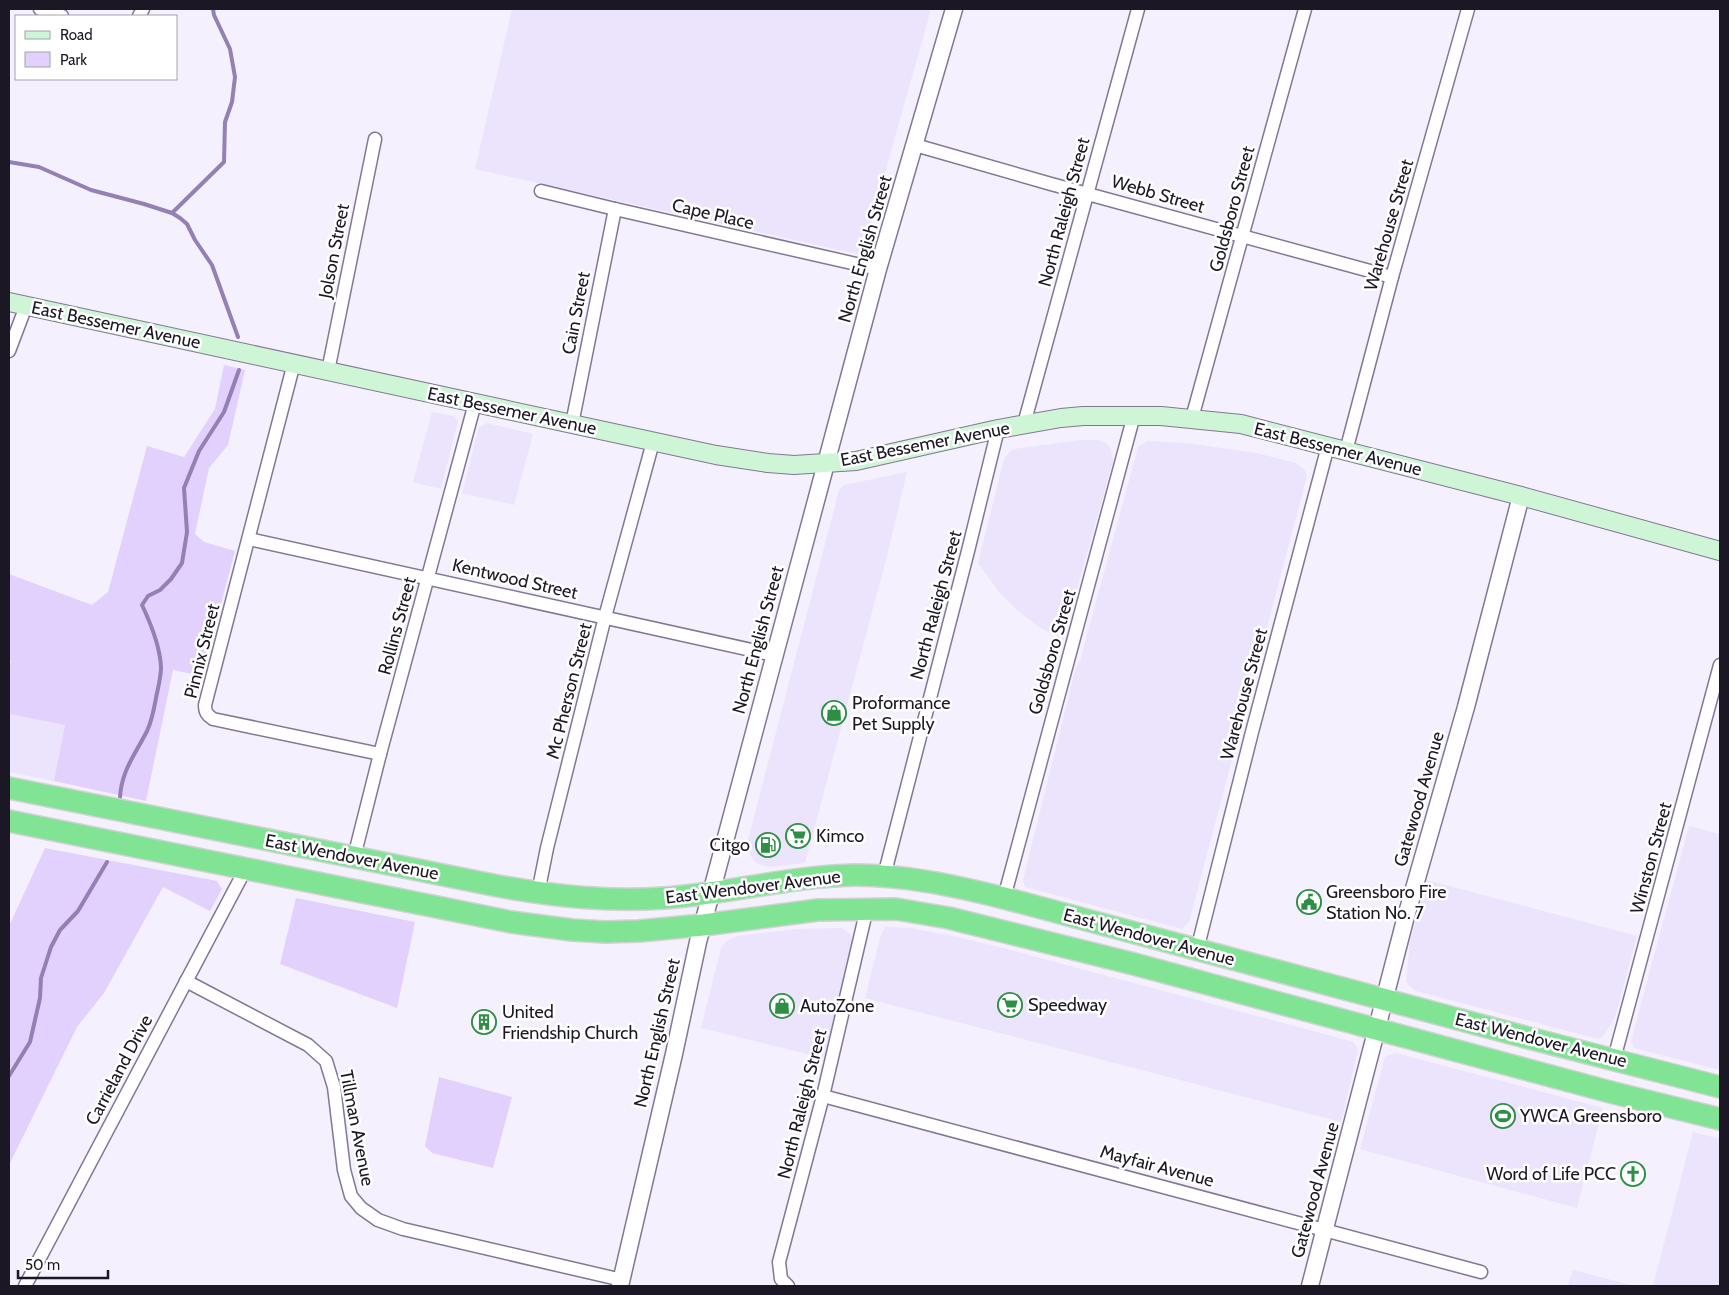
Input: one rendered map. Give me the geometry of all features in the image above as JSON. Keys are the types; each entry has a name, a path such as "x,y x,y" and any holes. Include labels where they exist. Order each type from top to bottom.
{"highway":[{"name":"East Wendover Avenue","path":"9,788 354,858 568,897 623,900 664,898 825,876 884,876 940,883 1004,898 1720,1087"},
{"name":"East Wendover Avenue","path":"9,821 244,870 545,928 605,932 639,931 818,910 867,908 896,909 949,918 1134,964 1614,1093 1720,1119"}],"main road":[{"name":"East Bessemer Avenue","path":"9,302 653,442 768,464 827,464 881,456 998,429 1083,416 1134,415 1192,418 1241,424 1520,496 1720,551"}],"street":[{"path":"40,9 59,15"},
{"name":"North English Street","path":"621,1283 711,893 878,269 954,9"},
{"name":"North Raleigh Street","path":"1024,424 1138,9"},
{"name":"Goldsboro Street","path":"1192,418 1244,236 1305,9"},
{"name":"Warehouse Street","path":"1346,451 1392,277 1468,9"},
{"name":"Jolson Street","path":"328,371 375,139"},
{"name":"Webb Street","path":"915,145 1043,182 1392,277"},
{"name":"Cape Place","path":"541,191 878,269"},
{"name":"Cain Street","path":"572,424 615,209"},
{"path":"9,351 26,306"},
{"path":"249,540 294,363"},
{"name":"Rollins Street","path":"354,858 380,754 475,403"},
{"name":"Goldsboro Street","path":"1004,898 1134,415"},
{"name":"North Raleigh Street","path":"884,876 998,429"},
{"name":"Mc Pherson Street","path":"538,893 547,848 605,618 653,442"},
{"name":"Warehouse Street","path":"1197,950 1257,713 1328,446"},
{"name":"Gatewood Avenue","path":"1310,1286 1386,1000 1405,920 1466,707 1520,496"},
{"name":"Kentwood Street","path":"249,540 774,655"},
{"name":"Pinnix Street","path":"249,540 205,705 205,711 208,716 213,719 380,754"},
{"name":"Winston Street","path":"1614,1060 1720,665"},
{"name":"Carrieland Drive","path":"25,1286 244,870"},
{"name":"North Raleigh Street","path":"785,1283 779,1262 823,1096 867,908"},
{"name":"Tillman Avenue","path":"186,981 308,1045 326,1061 334,1088 344,1170 351,1196 361,1208 378,1220 403,1229 621,1283"},
{"name":"Mayfair Avenue","path":"823,1096 1481,1272"}],"shaded area":[{"path":"512,9 931,9 862,255 475,169"},
{"path":"432,412 454,416 458,421 441,489 413,482"},
{"path":"487,423 533,434 514,505 462,493 479,427"},
{"path":"1080,440 1103,441 1109,446 1113,461 1063,639 1040,628 1017,610 998,591 978,563 1004,459 1014,449"},
{"path":"1147,441 1187,443 1256,453 1296,463 1305,470 1307,476 1189,922 1182,929 1025,887 1023,880 1076,667 1080,661 1138,447"},
{"path":"907,472 887,556 805,863 770,867 761,865 755,862 750,855 748,840 839,490 844,485"},
{"path":"9,714 65,725 54,781 9,772"},
{"path":"1689,826 1720,834 1720,1070 1634,1048 1631,1041"},
{"path":"1427,880 1637,936 1615,1017 1603,1037 1598,1039 1416,991 1410,987 1406,981 1410,942"},
{"path":"885,927 910,928 1007,949 1354,1042 1358,1050 1341,1122 865,998 881,935"},
{"path":"842,928 851,935 853,942 824,1058 701,1028 721,948 726,941 737,936 797,929"},
{"path":"1396,1053 1603,1108 1577,1208 1360,1149 1385,1057"},
{"path":"1693,1132 1720,1139 1720,1286 1653,1286"},
{"path":"1573,1270 1635,1286 1568,1286"}],"green space":[{"path":"224,365 245,370 228,445 209,468 195,534 204,542 235,551 202,676 173,670 146,801 54,781 65,725 9,714 9,671 11,660 9,659 9,574 92,605 108,592 147,446 184,457 215,409"},
{"path":"45,848 217,881 222,889 210,911 163,887 104,993 77,1027 9,1165 9,926"},
{"path":"296,898 415,922 397,1008 280,964"},
{"path":"439,1077 512,1097 493,1168 432,1153 425,1146"}],"waterway":[{"path":"172,213 224,162 225,122 232,102 235,77 230,49 213,9"},
{"path":"9,162 39,167 91,190 144,204 172,213 180,218 187,224 212,265 238,337"},
{"path":"120,798 126,771 147,731 154,711 161,667 157,643 142,605 148,596 160,590 171,579 182,563 187,532 184,488 199,451 224,412 239,370"},
{"path":"9,1076 30,1042 40,998 41,978 51,947 60,930 78,911 107,862"}],"place":[{"name":"Proformance Pet Supply","path":"834,713"},
{"name":"Kimco","path":"798,836"},
{"name":"Citgo","path":"768,845"},
{"name":"Greensboro Fire Station No. 7","path":"1309,902"},
{"name":"Speedway","path":"1010,1005"},
{"name":"AutoZone","path":"782,1006"},
{"name":"United Friendship Church","path":"484,1022"},
{"name":"YWCA Greensboro","path":"1503,1116"},
{"name":"Word of Life PCC","path":"1633,1174"}]}
